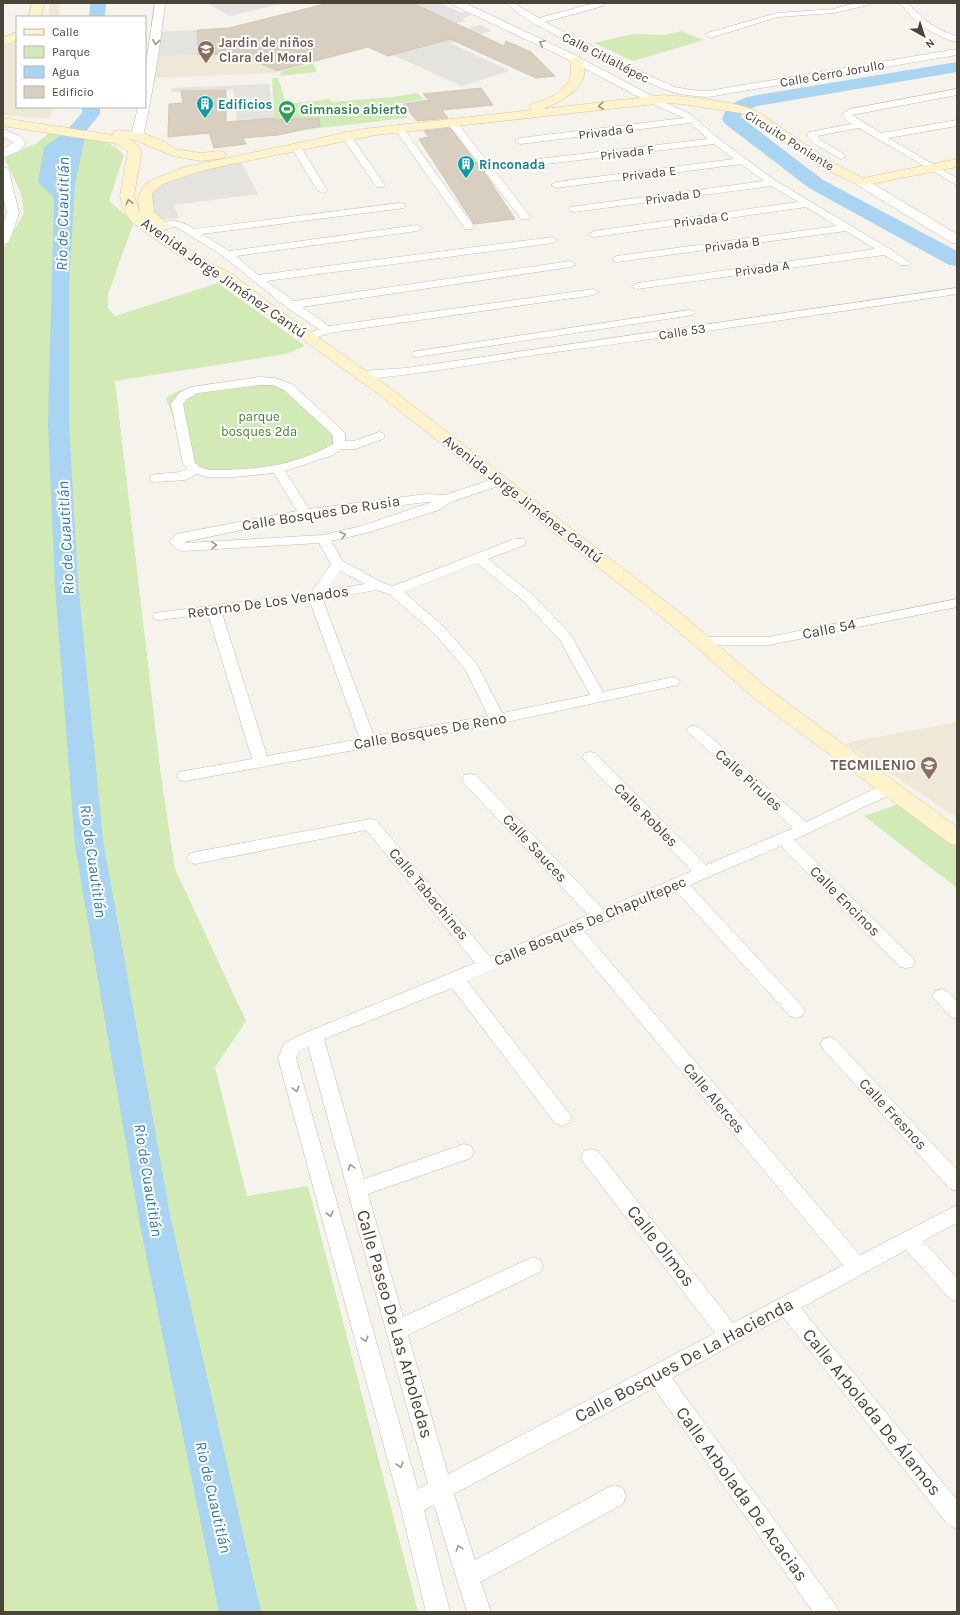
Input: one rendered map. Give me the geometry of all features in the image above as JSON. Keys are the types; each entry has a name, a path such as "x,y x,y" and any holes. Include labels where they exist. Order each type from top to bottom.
{"main road":[{"path":"35,16 38,3"},
{"path":"3,44 16,36"},
{"path":"224,275 218,264 147,214 144,196 148,189 169,176 202,162 288,140 338,131 521,110 544,104 561,96 573,84 578,75 572,58"},
{"path":"621,104 636,91"},
{"name":"Circuito Poniente","path":"202,162 296,147 346,135 399,128 654,100 681,100 744,110 757,117 825,164 855,179"},
{"path":"3,118 93,132 126,143 135,148 158,152 172,152"},
{"path":"3,122 43,124"},
{"path":"135,148 158,144 172,152 202,162"},
{"name":"Avenida Jorge Jiménez Cantú","path":"135,148 127,196 130,208 136,217 151,230 203,266 224,275 266,307 383,390 676,619 699,641 763,695 957,838"},
{"path":"855,179 928,164 957,155"},
{"path":"928,164 957,163"},
{"path":"132,172 144,176 169,176"}],"street":[{"path":"146,100 160,3"},
{"path":"457,3 677,110 692,120 716,141 772,183 905,262"},
{"name":"Calle Citlaltépec","path":"512,3 517,9 538,21 648,79 672,89 690,93 708,94"},
{"path":"563,14 560,10 561,7 572,3"},
{"path":"710,35 777,15 834,12 865,3"},
{"path":"904,3 930,28 943,36 957,51"},
{"path":"538,21 600,4"},
{"path":"943,36 957,39"},
{"path":"572,58 591,49"},
{"name":"Calle Cerro Jorullo","path":"708,94 957,51"},
{"path":"957,92 853,111 847,114 849,118 860,125 957,182"},
{"path":"135,148 145,108"},
{"name":"Privada G","path":"520,141 692,120"},
{"path":"452,122 525,217"},
{"path":"881,136 957,123"},
{"path":"841,156 819,144 812,134 860,125"},
{"path":"399,128 469,227"},
{"path":"3,133 16,138 20,142 17,147 3,154"},
{"path":"346,135 380,185"},
{"name":"Privada F","path":"538,162 716,141"},
{"path":"296,147 322,190"},
{"name":"Privada E","path":"556,185 742,161"},
{"name":"Circuito Poniente","path":"855,179 957,240"},
{"path":"3,240 13,213 4,180"},
{"name":"Privada D","path":"574,209 772,183"},
{"name":"Privada C","path":"594,234 808,204"},
{"path":"192,232 400,206"},
{"path":"164,227 172,224 181,225 227,254 290,305 327,330"},
{"path":"227,254 417,228"},
{"name":"Privada B","path":"617,260 848,228"},
{"path":"256,279 554,240"},
{"name":"Privada A","path":"637,286 886,251"},
{"path":"290,305 572,264"},
{"name":"Calle 53","path":"362,375 406,372 957,291"},
{"path":"309,337 327,330 594,292"},
{"path":"417,354 689,313"},
{"path":"546,335 556,349"},
{"name":"Calle 53","path":"383,390 406,372"},
{"path":"339,445 339,434 288,387 275,382 260,381 195,390 183,396 177,404 189,464 196,470 206,473 234,473 278,469 329,452 339,445 355,445 379,436"},
{"path":"278,469 305,513"},
{"path":"156,478 185,476 196,470"},
{"path":"269,520 267,528 269,536 275,543 323,540 365,530 434,507 446,499 499,481"},
{"name":"Calle Bosques De Rusia","path":"275,543 183,547 176,542 181,537 305,513 427,498 446,499"},
{"path":"350,508 359,514 364,521 365,530"},
{"path":"323,540 338,564 378,586 394,591 438,629 472,667 498,720"},
{"path":"394,591 520,542"},
{"path":"479,558 529,599 566,638 599,698"},
{"path":"338,564 315,597 369,743"},
{"name":"Retorno De Los Venados","path":"159,616 315,597 378,586"},
{"name":"Calle 54","path":"699,641 769,641 957,603"},
{"path":"214,610 261,762"},
{"name":"Calle Bosques De Reno","path":"185,776 498,720 673,682"},
{"name":"Calle Pirules","path":"694,730 804,829"},
{"name":"Calle Robles","path":"590,757 703,872"},
{"name":"Calle Sauces","path":"470,779 600,917"},
{"name":"Calle Bosques De Chapultepec","path":"289,1051 296,1044 314,1036 487,965 783,839 890,788"},
{"name":"Calle Tabachines","path":"195,858 370,824 487,965"},
{"name":"Calle Encinos","path":"783,839 906,962"},
{"path":"678,883 796,1011"},
{"name":"Calle Alerces","path":"572,928 857,1267"},
{"path":"455,978 562,1118"},
{"path":"941,996 957,1012"},
{"name":"Calle Paseo De Las Arboledas","path":"314,1036 441,1489 479,1612"},
{"name":"Calle Fresnos","path":"829,1044 957,1183"},
{"name":"Calle Paseo De Las Arboledas","path":"289,1051 287,1058 411,1505 438,1612"},
{"path":"357,1190 464,1152"},
{"name":"Calle Olmos","path":"591,1157 730,1336"},
{"name":"Calle Bosques De La Hacienda","path":"411,1505 658,1375 957,1212"},
{"path":"909,1238 957,1293"},
{"path":"397,1330 533,1266"},
{"name":"Calle Arbolada De Álamos","path":"786,1305 957,1518"},
{"name":"Calle Arbolada De Acacias","path":"658,1375 827,1612"},
{"path":"467,1577 615,1496"}],"shaded area":[{"path":"49,3 60,3 59,16 49,16"},
{"path":"207,3 285,3 230,16"},
{"path":"411,3 439,3 462,13 465,12 472,15 462,18 466,21 455,23"},
{"path":"480,25 492,31 450,43 510,71 461,86 393,55 414,49 406,45"},
{"path":"197,30 198,55 150,57 152,32"},
{"path":"16,38 16,108 52,108 51,119 3,115 3,46"},
{"name":"Jardin de niños Clara del Moral","path":"241,54 277,71 276,73 149,78 150,57"},
{"path":"269,84 274,118 237,120 233,89 172,92 171,88"},
{"path":"238,156 258,194 174,205 179,218 160,220 147,211 152,185"},
{"name":"TECMILENIO","path":"957,722 957,818 845,743"}],"green space":[{"path":"681,31 704,40 633,61 594,43 633,34 665,35"},
{"path":"313,63 317,72 280,76 281,71"},
{"path":"272,78 278,78 286,104 329,99 332,102 392,97 417,93 424,99 396,104 407,118 301,130 296,119 274,120"},
{"path":"51,132 101,140 118,149 124,155 109,201 134,222 108,294 108,308 115,316 218,283 305,346 286,354 115,381 161,776 175,869 246,1021 215,1067 247,1196 308,1186 418,1612 3,1612 3,249 24,213 21,193 4,158 37,143"},
{"name":"parque bosques 2da","path":"269,377 281,379 330,427 335,441 324,453 305,460 226,473 191,468 166,398 180,390 252,378"},
{"path":"905,802 957,840 957,888 864,816"}],"water":[{"path":"62,134 85,138 75,184 69,284 69,423 78,582 103,840 171,1220 261,1612 219,1612 140,1225 75,846 55,586 48,424 54,198 38,182 44,147"}],"building":[{"path":"329,3 412,3 504,46 506,41 531,52 555,76 536,78 450,39 388,56 368,47 277,71 241,54 198,55 197,30 229,28"},
{"path":"481,88 493,105 442,110 448,118 417,121 403,104 429,100 423,94"},
{"name":"Edificios","path":"226,90 226,122 274,118 274,120 319,118 320,126 278,135 243,138 246,144 214,148 209,133 168,137 169,104 183,103 181,91"},
{"name":"Rinconada","path":"450,128 488,178 515,219 474,224 419,139 429,137 424,131"}],"waterway":[{"name":"Rio de Cuautitlán","path":"97,16 98,3"},
{"path":"739,107 752,101 957,67"},
{"name":"Rio de Cuautitlán","path":"63,167 63,146 91,114 91,108"},
{"path":"733,112 731,119 816,184 957,260"}],"place":[{"name":"Jardin de niños Clara del Moral","path":"206,64"},
{"name":"Edificios","path":"205,119"},
{"name":"Gimnasio abierto","path":"287,124"},
{"name":"Rinconada","path":"466,179"},
{"name":"TECMILENIO","path":"929,780"}]}
